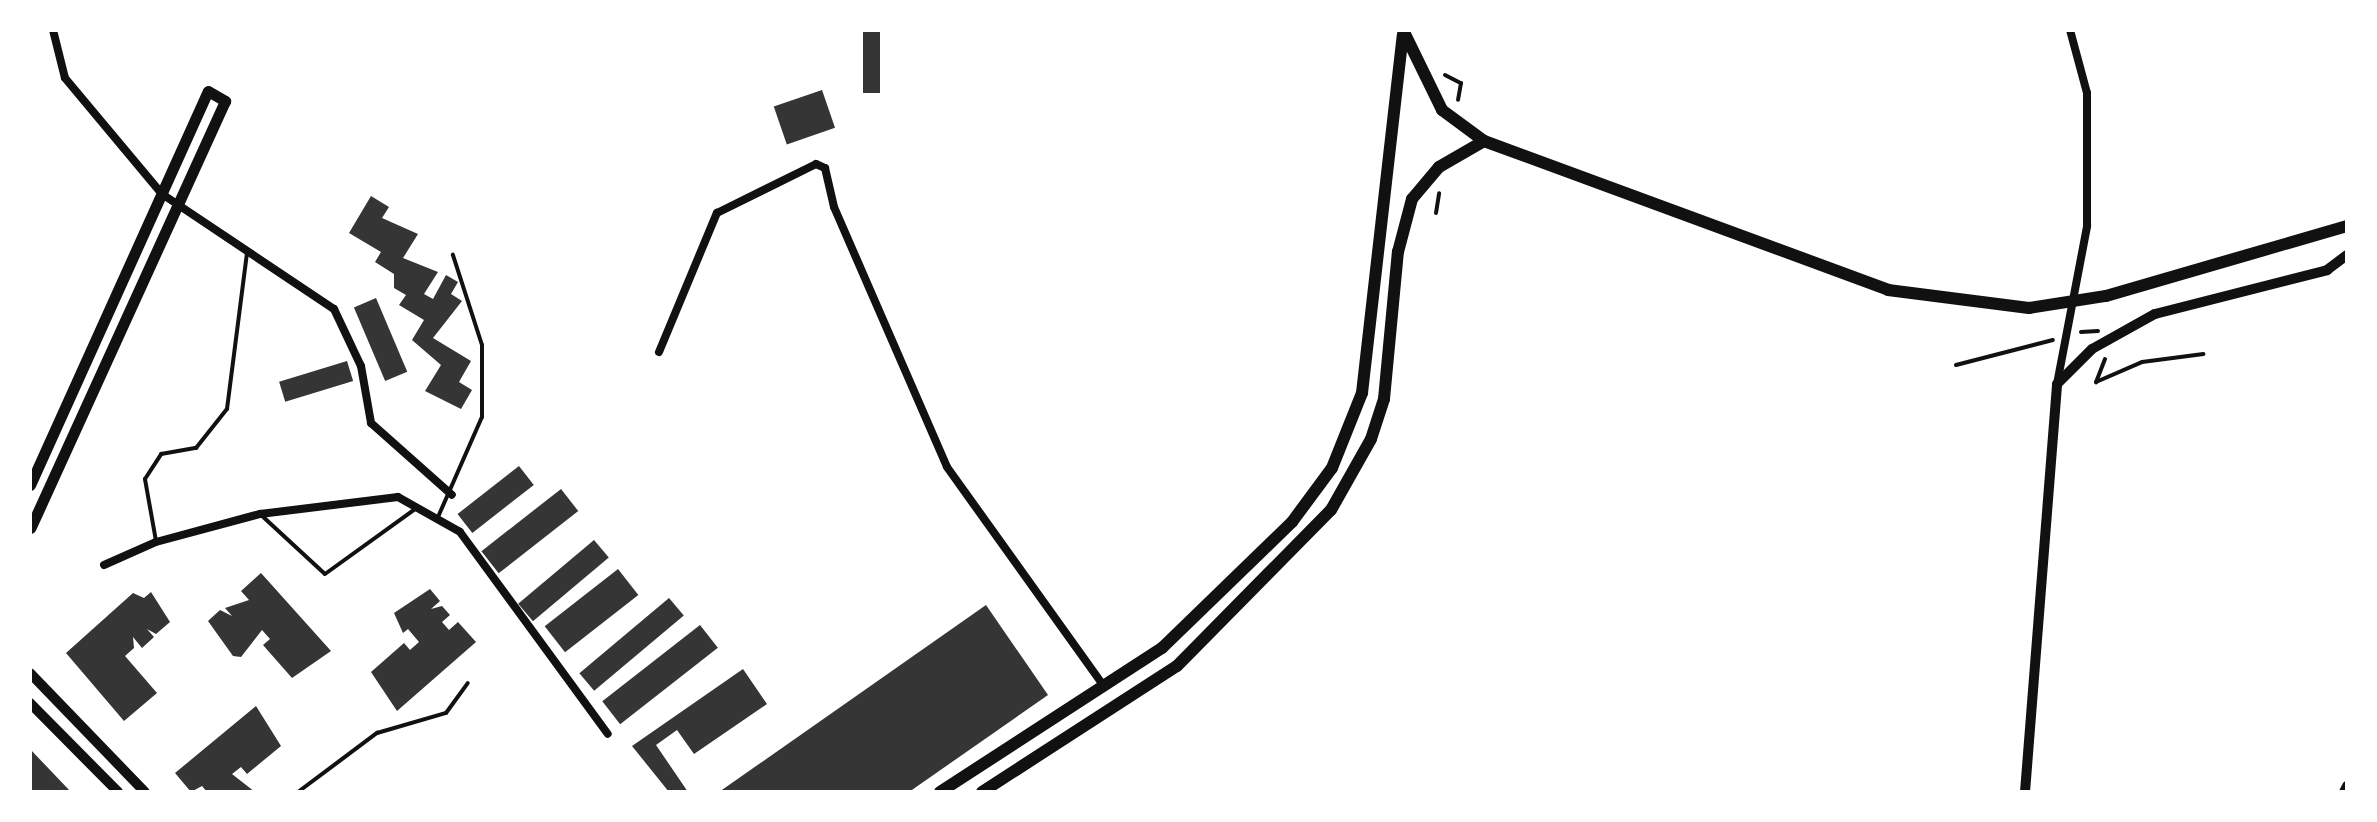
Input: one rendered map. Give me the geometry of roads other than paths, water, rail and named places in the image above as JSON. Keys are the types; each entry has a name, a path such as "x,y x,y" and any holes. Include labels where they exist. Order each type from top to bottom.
{"main road":[{"path":"1403,31 1442,110 1484,142 1888,290 1964,304 2029,308 2106,296 2347,226"},
{"path":"940,792 1162,648 1292,522 1332,468 1362,392 1403,31"},
{"path":"30,485 208,91 225,101 30,528"},
{"path":"982,792 1177,666 1331,510 1371,439 1384,400 1402,224 1425,180 1484,142"}],"street":[{"path":"54,30 66,78 162,194 334,309 361,366 371,424 452,495"},
{"path":"2026,792 2056,384 2087,226 2087,93 2070,30"},
{"path":"659,352 717,213 816,164 825,168 834,206 947,467 1104,686"},
{"path":"2056,384 2092,349 2156,314 2327,270 2347,255"},
{"path":"104,565 156,542 260,514 398,496 460,532 608,734"},
{"path":"30,673 145,792"},
{"path":"30,703 118,792"}],"lane":[{"path":"30,205 30,215"},
{"path":"156,542 145,478 161,454 196,448 227,409 247,254"},
{"path":"438,517 452,495 482,417 482,345 454,254"},
{"path":"260,514 325,574 418,506"},
{"path":"298,792 377,732 446,713 468,683"}]}
